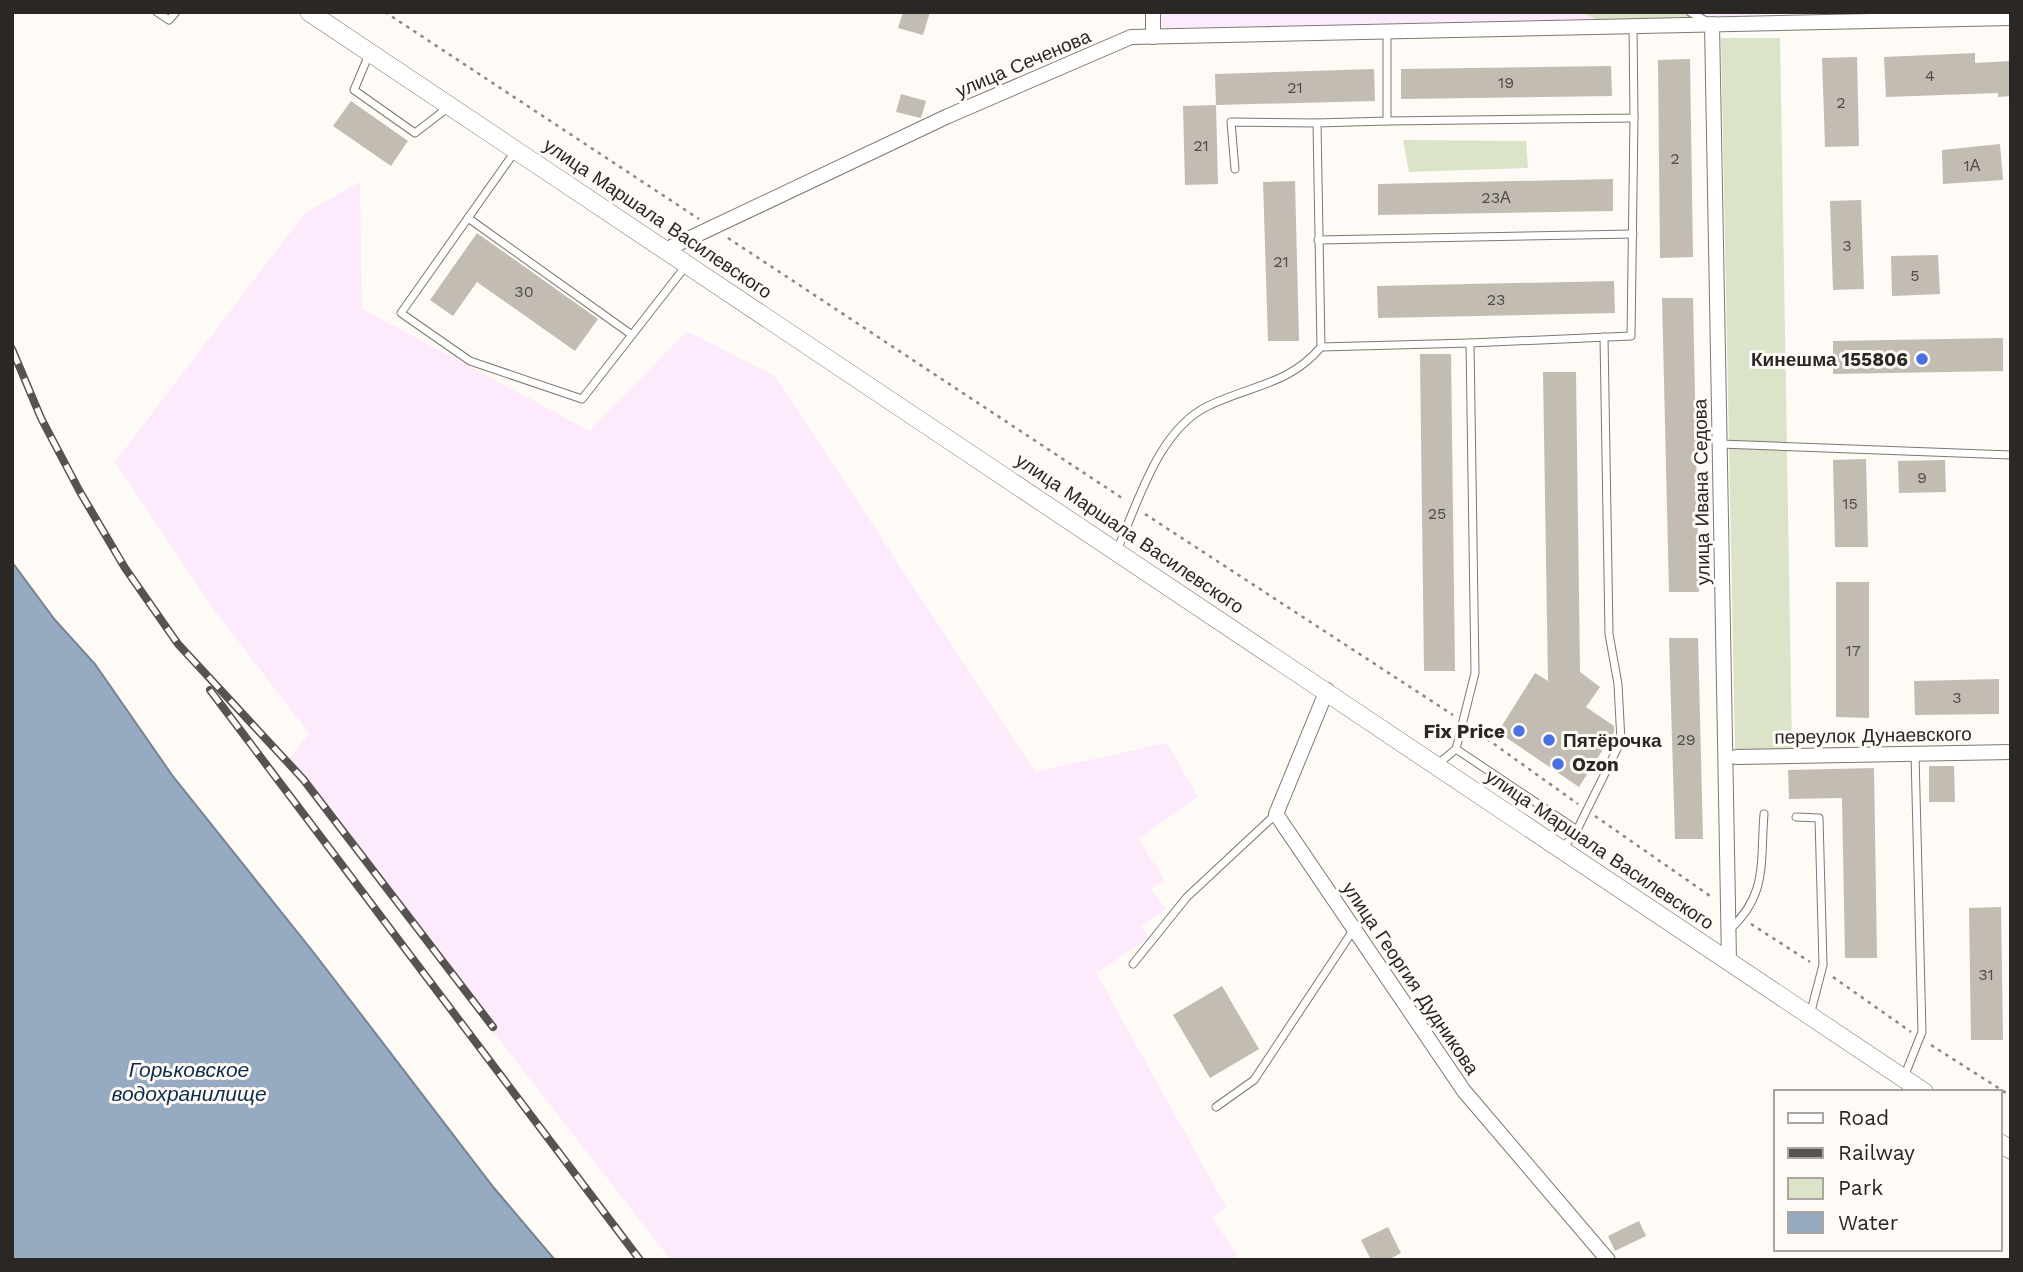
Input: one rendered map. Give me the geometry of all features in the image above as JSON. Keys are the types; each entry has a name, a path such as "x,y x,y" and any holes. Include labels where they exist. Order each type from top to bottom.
{"street":[{"name":"улица Маршала Василевского","path":"309,12 1327,690 1921,1090"},
{"path":"1153,12 1153,37"},
{"name":"улица Сеченова","path":"667,249 960,110 1131,37 2011,18"},
{"name":"улица Ивана Седова","path":"1712,23 1729,961"},
{"path":"1276,814 1327,690"},
{"name":"переулок Дунаевского","path":"1736,757 2011,752"},
{"name":"улица Георгия Дудникова","path":"1276,814 1464,1091 1608,1260"}],"lane":[{"path":"157,12 169,20 176,12"},
{"path":"1690,12 1712,23"},
{"path":"1321,346 1631,336 1633,25"},
{"path":"1387,32 1387,121"},
{"path":"370,52 354,90 415,133 451,106"},
{"path":"1235,169 1231,122 1634,118"},
{"path":"1117,550 1164,450 1183,424 1207,406 1276,382 1305,366 1321,346 1317,123"},
{"path":"516,150 401,313 470,361 582,399 688,263"},
{"path":"468,218 632,335"},
{"path":"1318,240 1633,234"},
{"path":"1563,849 1577,830 1621,741 1618,684 1609,635 1604,337"},
{"path":"1438,765 1456,749 1475,673 1470,343"},
{"path":"1720,444 2011,455"},
{"path":"1456,749 1577,830"},
{"path":"1904,1078 1920,1038 1920,899 1915,754"},
{"path":"1133,964 1187,897 1276,814"},
{"path":"1728,930 1742,918 1758,891 1764,814"},
{"path":"1796,817 1819,818 1821,969 1810,1015"},
{"path":"1216,1107 1254,1080 1354,929"}],"path":[{"path":"385,12 1463,722 1728,908"},
{"path":"1742,918 2002,1090"}],"shaded area":[{"path":"1161,12 1581,12 1595,19 1162,28"},
{"path":"1701,12 1842,12 1702,17"},
{"path":"360,182 362,309 590,431 687,331 775,376 1035,772 1167,743 1198,797 1138,839 1165,880 1151,889 1166,909 1141,926 1149,938 1096,973 1226,1207 1212,1218 1240,1260 671,1260 279,757 288,762 309,733 215,611 115,462 305,213"}],"green space":[{"path":"1581,12 1696,12 1697,18 1595,19"},
{"path":"1721,38 1780,38 1792,750 1735,750"},
{"path":"1403,140 1526,141 1528,168 1409,172"}],"water":[{"name":"Горьковское водохранилище","path":"12,562 55,620 95,664 172,775 314,953 494,1188 555,1260 12,1260"}],"building":[{"path":"903,12 930,12 923,35 898,28"},
{"path":"1975,53 1975,63 2011,61 2011,96 1998,97 1998,93 1886,97 1884,57"},
{"path":"1857,57 1859,146 1825,147 1822,58"},
{"path":"1690,59 1693,257 1660,258 1658,60"},
{"path":"1611,66 1612,96 1401,99 1401,69"},
{"path":"1374,69 1375,101 1216,105 1215,74"},
{"path":"901,94 926,101 921,118 896,112"},
{"path":"351,101 408,141 391,166 333,126"},
{"path":"1216,105 1218,184 1185,185 1183,106"},
{"path":"2000,144 2003,180 1943,184 1942,150"},
{"path":"1613,179 1613,211 1378,215 1378,184"},
{"path":"1295,181 1299,341 1268,341 1263,182"},
{"path":"1861,200 1864,289 1833,290 1830,201"},
{"path":"477,233 598,319 575,351 477,282 453,316 430,300"},
{"path":"1938,255 1940,294 1892,296 1891,256"},
{"path":"1614,281 1615,313 1378,318 1377,286"},
{"path":"1662,298 1693,298 1699,592 1669,592"},
{"path":"2003,338 2003,371 1833,374 1833,341"},
{"path":"1420,354 1451,354 1455,671 1424,671"},
{"path":"1543,372 1576,372 1580,672 1600,687 1586,707 1614,726 1614,732 1579,787 1498,732 1535,673 1548,681"},
{"path":"1866,459 1868,547 1835,547 1833,460"},
{"path":"1945,460 1946,492 1899,493 1898,461"},
{"path":"1836,582 1869,582 1869,718 1836,717"},
{"path":"1669,638 1698,638 1703,839 1675,839"},
{"path":"1999,679 1999,714 1915,715 1914,681"},
{"path":"1929,766 1954,766 1955,802 1929,802"},
{"path":"1874,768 1877,958 1845,958 1842,798 1789,799 1788,770"},
{"path":"2001,907 2003,1040 1971,1040 1969,908"},
{"path":"1222,986 1259,1049 1210,1078 1173,1015"},
{"path":"1639,1221 1646,1236 1615,1251 1608,1236"},
{"path":"1388,1227 1401,1253 1388,1260 1371,1260 1361,1240"}],"railway":[{"path":"12,349 41,418 80,492 125,568 178,644 303,779 493,1027"},
{"path":"210,690 640,1260"}],"place":[{"name":"Кинешма 155806","path":"1922,359"},
{"name":"Fix Price","path":"1519,731"},
{"name":"Пятёрочка","path":"1549,740"},
{"name":"Ozon","path":"1558,764"}]}
